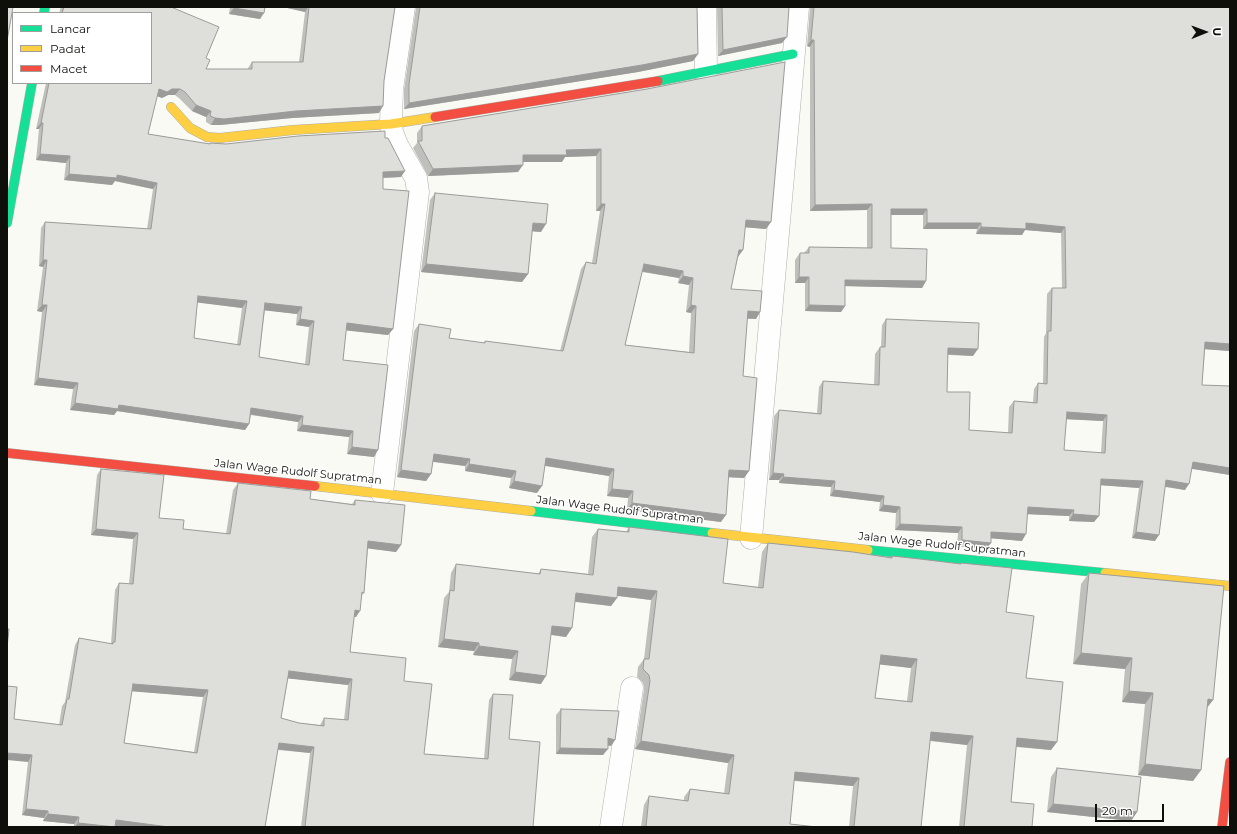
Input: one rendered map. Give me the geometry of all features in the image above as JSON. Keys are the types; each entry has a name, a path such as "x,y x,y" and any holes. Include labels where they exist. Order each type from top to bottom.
{"street":[{"path":"382,493 418,192 416,178 393,134 392,89 404,7"},
{"path":"705,7 706,71"},
{"path":"751,538 798,7"},
{"path":"172,107 190,128 207,136 220,138 294,130 393,134 706,71 792,66"},
{"path":"7,223 32,84"},
{"name":"Jalan Wage Rudolf Supratman","path":"7,453 382,493 751,538 1230,586"},
{"path":"611,827 632,688"},
{"path":"1222,827 1230,762"}],"building":[{"path":"7,7 13,7 12,12 7,41"},
{"path":"64,7 171,7 219,27 206,58 210,60 206,69 252,69 252,62 303,62 309,7 395,7 384,81 383,106 296,111 224,119 210,116 211,111 196,105 185,92 180,89 172,89 167,92 159,89 148,134 210,144 226,144 298,136 385,131 385,138 388,138 405,171 383,172 383,189 409,191 393,329 347,323 343,360 388,365 378,450 352,447 353,431 302,425 303,416 251,408 249,424 119,405 118,409 75,403 78,383 38,378 47,305 42,305 47,260 43,260 45,222 151,229 157,183 117,175 117,178 69,174 70,156 40,154 43,123 41,123 49,84 152,84 152,12 62,12","holes":["198,296 247,301 240,345 194,338","265,303 302,307 300,319 314,321 309,365 259,357"]},
{"path":"234,7 265,7 264,13"},
{"path":"420,7 697,7 698,54 642,65 409,103 409,84"},
{"path":"722,7 789,7 787,37 723,50"},
{"path":"814,7 1230,7 1230,344 1205,342 1202,385 1230,386 1230,468 1193,462 1189,484 1166,480 1159,535 1136,532 1143,481 1101,479 1099,516 1073,514 1074,510 1028,507 1026,534 991,532 991,543 962,540 962,527 900,524 900,507 883,505 884,496 834,490 835,481 783,477 784,474 773,473 779,410 821,414 823,381 879,385 880,347 885,347 886,319 979,323 978,349 948,348 947,392 970,392 969,430 1012,433 1014,401 1037,403 1038,383 1047,384 1048,331 1051,331 1052,288 1066,288 1065,227 1026,223 1026,229 981,227 981,223 927,223 927,209 891,209 891,248 927,249 926,281 845,280 845,306 809,305 809,277 799,277 800,253 809,253 809,247 872,248 872,204 815,205 814,40 811,40","holes":["1067,412 1107,415 1105,453 1064,450"]},
{"path":"785,62 771,222 746,220 743,250 739,250 731,289 762,291 760,312 748,311 743,376 757,378 749,471 729,470 726,515 632,503 633,491 612,489 614,469 546,458 542,486 514,481 516,471 469,464 470,459 434,454 431,474 401,470 419,324 451,329 449,338 563,351 586,262 596,264 605,204 601,204 601,149 566,150 567,155 523,155 523,165 433,169 418,141 422,141 422,126 647,89","holes":["644,264 683,271 683,276 693,278 691,305 696,306 694,353 625,345"]},
{"path":"435,193 548,204 546,224 533,223 528,274 426,264"},
{"path":"101,469 164,475 159,518 184,520 183,529 230,534 238,483 311,491 310,499 355,505 355,500 405,505 401,545 368,541 364,593 362,592 360,611 355,610 350,652 406,658 404,681 432,684 424,754 488,759 493,694 513,695 509,739 540,742 533,827 305,827 314,747 279,743 265,827 169,827 116,820 115,827 78,823 79,817 48,814 48,811 26,809 32,755 7,753 7,686 17,687 14,719 62,725 67,699 69,699 79,638 113,644 113,642 115,642 119,583 133,584 138,533 96,529","holes":["289,671 352,679 348,720 324,718 324,726 299,723 281,718","133,684 208,690 197,753 124,743"]},
{"path":"629,527 728,539 723,583 763,588 768,543 853,552 892,558 892,556 1012,568 1006,612 1034,616 1026,678 1063,682 1057,742 1017,738 1011,802 1034,804 1032,827 964,827 973,736 931,732 921,827 854,827 859,778 795,772 790,824 817,827 646,827 649,796 688,801 690,789 729,794 734,755 641,741 650,681 649,675 643,669 644,659 649,659 657,591 618,587 617,598 576,593 572,628 552,626 546,676 515,672 518,651 479,646 479,643 444,639 450,590 454,591 456,564 540,574 541,569 593,575 598,529 629,532","holes":["881,655 917,659 912,702 875,698"]},
{"path":"1089,573 1224,586 1213,700 1208,699 1201,770 1145,764 1153,693 1129,691 1132,658 1081,653"},
{"path":"7,629 9,629 7,648"},
{"path":"561,709 619,711 615,740 608,738 608,749 560,748"},
{"path":"1057,768 1141,777 1137,812 1053,804"}],"traffic: fast":[{"path":"44,12 45,7"},
{"path":"658,81 793,54"},
{"path":"7,223 32,84"},
{"path":"531,511 712,533"},
{"path":"868,550 1105,573"}],"traffic: slow":[{"path":"171,107 190,128 207,137 220,138 293,130 391,124 435,117"},
{"path":"315,486 531,511"},
{"path":"712,533 868,550"},
{"path":"1105,573 1230,586"}],"traffic: jam":[{"path":"435,117 658,81"},
{"path":"7,453 315,486"},
{"path":"1222,827 1230,762"}]}
